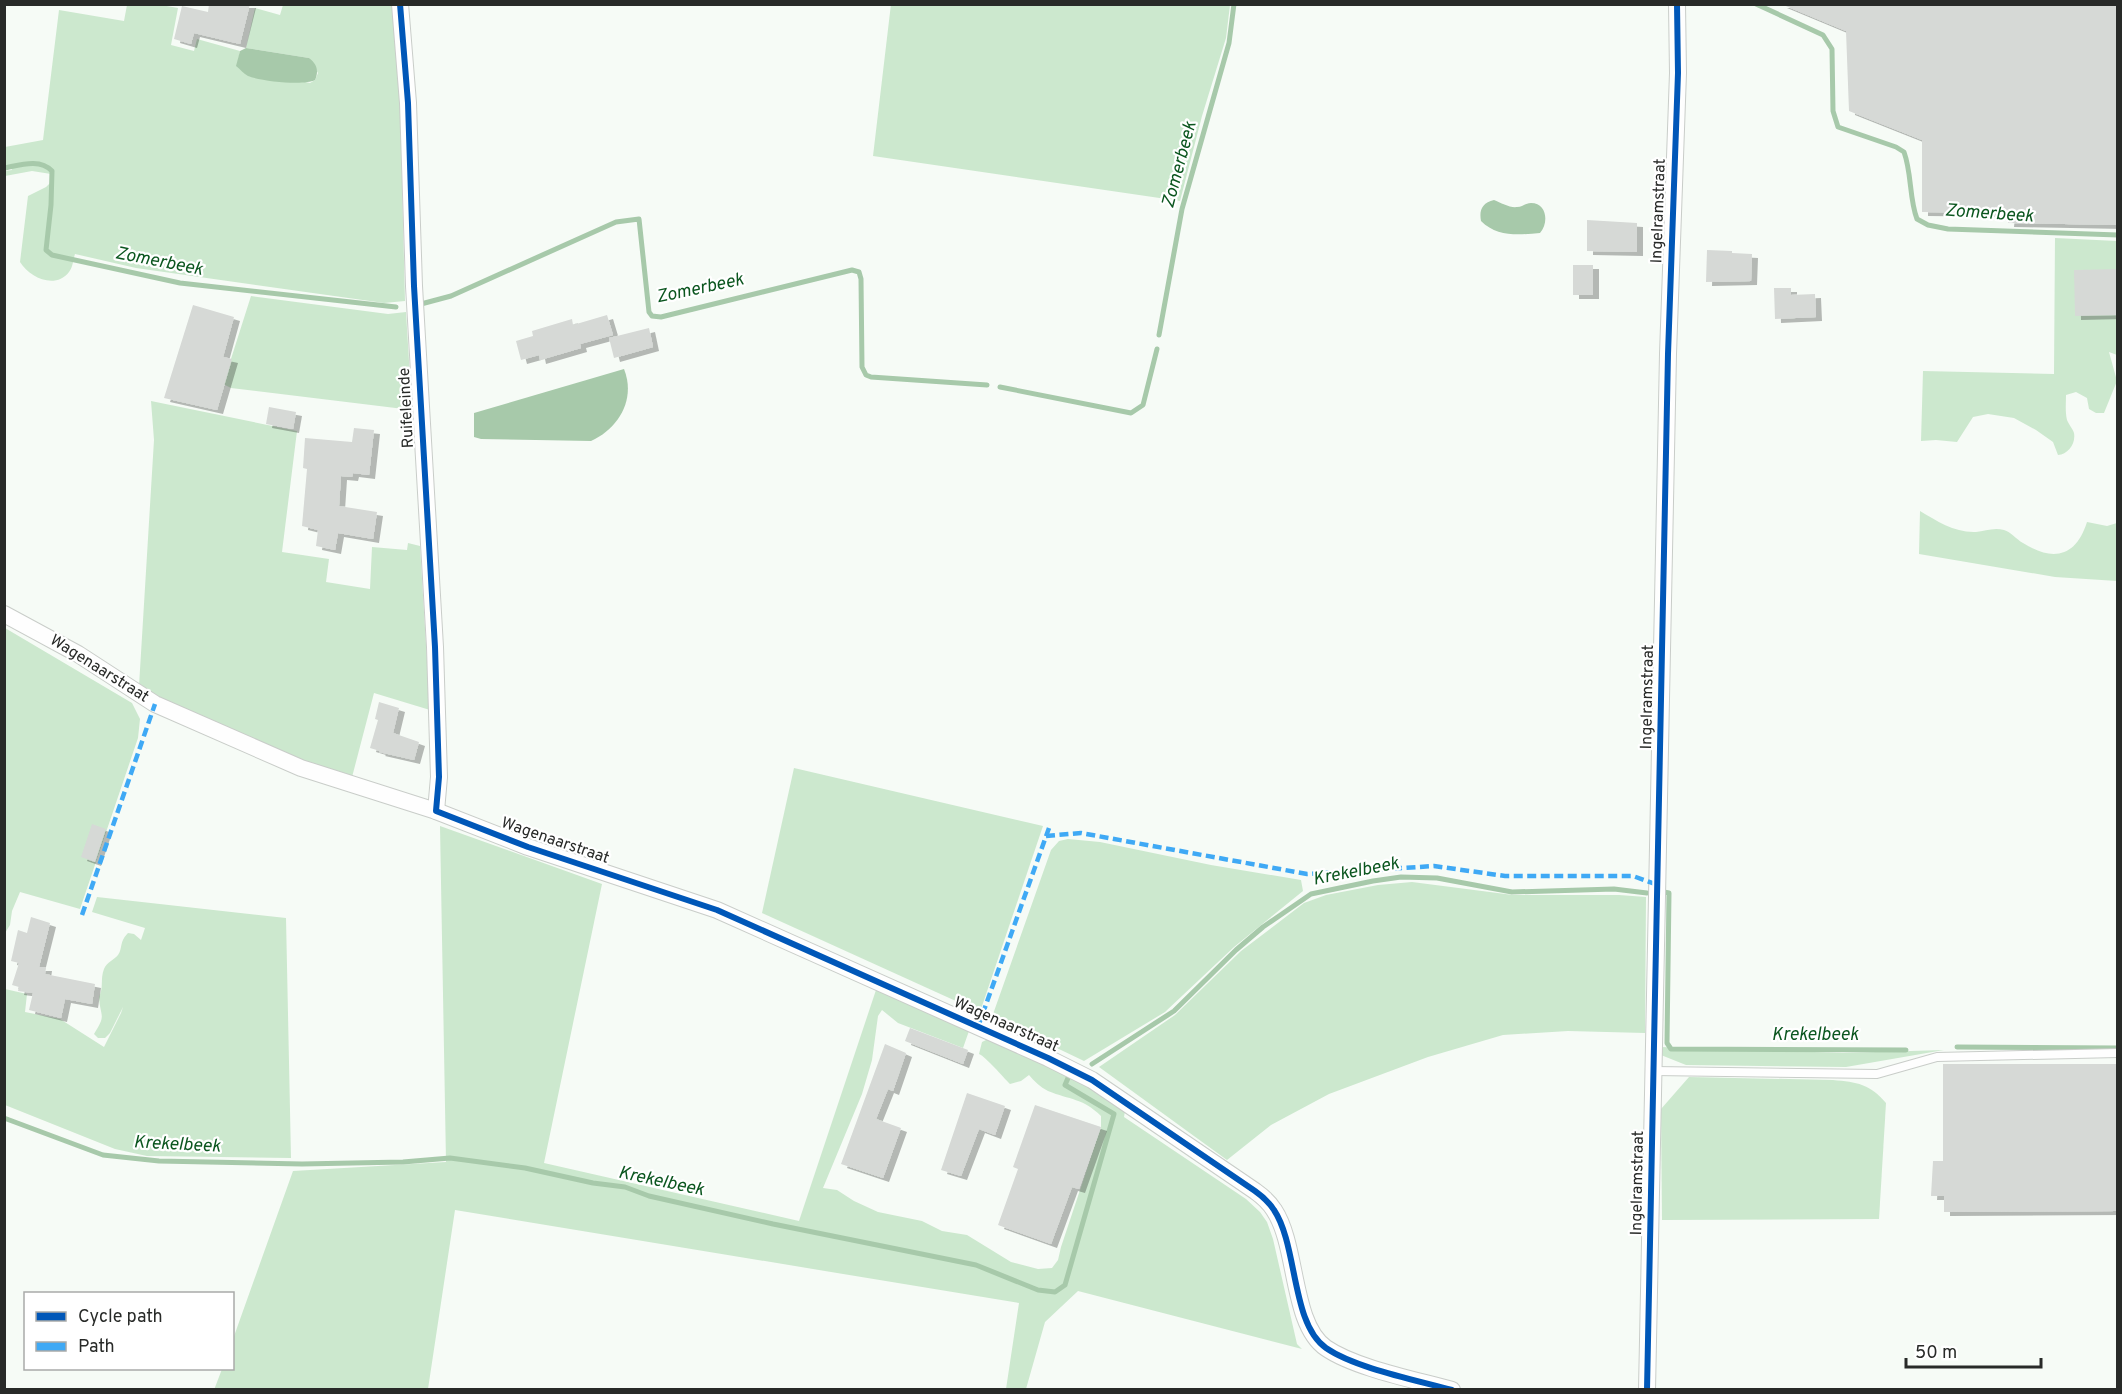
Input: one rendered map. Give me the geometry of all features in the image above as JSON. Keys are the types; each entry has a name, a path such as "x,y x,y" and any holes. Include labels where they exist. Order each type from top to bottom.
{"street":[{"name":"Ruifeleinde","path":"400,4 408,104 414,286 435,647 439,777 436,811"},
{"name":"Ingelramstraat","path":"1647,1389 1668,354 1678,73 1677,4"},
{"name":"Wagenaarstraat","path":"4,614 78,654 155,704 301,768 436,811 528,847 717,910 1048,1058 1092,1080 1255,1191 1273,1208 1284,1231 1309,1328 1324,1347 1361,1364 1452,1389"}],"lane":[{"path":"1654,1071 1877,1074 1937,1057 2118,1053"}],"shaded area":[{"path":"891,4 1230,5 1226,38 1202,116 1180,201 873,156"},
{"path":"127,5 161,5 178,8 171,45 194,51 197,39 240,51 237,66 310,83 315,80 318,73 309,58 246,48 255,8 280,15 283,5 394,5 400,103 405,301 384,303 136,268 75,254 69,272 57,280 50,281 36,277 24,267 20,262 28,196 46,187 51,182 51,174 32,171 5,176 4,171 12,170 10,166 5,166 5,147 43,140 59,10 124,21"},
{"path":"246,48 309,58 316,68 315,80 302,83 282,82 248,76 236,66 240,51"},
{"path":"1494,200 1511,207 1531,203 1540,206 1545,214 1543,229 1540,233 1516,234 1501,232 1487,226 1481,221 1481,210 1484,205"},
{"path":"2055,238 2117,241 2117,355 2109,352 2117,381 2104,413 2096,413 2089,409 2087,398 2076,392 2066,395 2067,420 2073,431 2074,441 2065,453 2058,455 2053,442 2036,430 2014,418 1988,414 1973,417 1957,442 1921,441 1923,371 2054,374"},
{"path":"251,296 388,314 406,312 412,410 231,388 223,384"},
{"path":"624,369 628,391 622,411 610,428 591,441 474,437 474,413"},
{"path":"151,401 297,431 282,552 329,559 326,582 370,589 372,547 407,550 408,543 420,546 430,710 374,693 351,781 164,700 139,686 154,440"},
{"path":"1920,511 1946,526 1961,531 2004,530 2034,549 2054,554 2062,553 2077,543 2087,522 2107,526 2117,523 2117,581 2055,577 1919,554"},
{"path":"5,628 132,703 140,719 138,738 80,909 20,892 12,911 10,925 5,933"},
{"path":"794,768 1043,826 980,1012 762,913"},
{"path":"440,826 602,884 544,1163 799,1221 876,990 969,1031 963,1048 898,1023 882,1010 878,1016 872,1060 862,1094 823,1188 837,1190 878,1212 922,1221 942,1231 967,1235 1011,1262 1038,1269 1052,1268 1058,1260 1101,1127 1101,1116 1082,1103 1045,1089 1029,1075 1021,1081 1010,1084 979,1054 982,1042 988,1039 1092,1089 1125,1111 1124,1117 1246,1199 1260,1212 1267,1222 1273,1239 1297,1344 1302,1349 1078,1291 1045,1322 1026,1389 1006,1389 1019,1303 455,1210 428,1389 214,1390 222,1370 234,1370 234,1336 293,1171 446,1162"},
{"path":"1068,839 1100,842 1211,865 1301,880 1303,891 1234,947 1165,1012 1084,1061 992,1017 1051,850 1059,841"},
{"path":"1412,882 1513,895 1646,897 1645,1033 1568,1031 1503,1035 1428,1057 1329,1094 1271,1125 1227,1160 1099,1067 1175,1015 1241,951 1304,903 1326,895 1378,885"},
{"path":"97,897 286,918 291,1158 147,1156 115,1149 5,1105 5,989 27,994 25,1012 60,1019 104,1047 121,1013 123,1007 110,1033 105,1038 98,1038 94,1034 102,1019 99,997 104,969 118,955 123,939 128,933 134,934 141,940 145,928 92,912"},
{"path":"1661,1047 1843,1053 1944,1050 1846,1067 1686,1065 1661,1055"},
{"path":"1689,1077 1833,1080 1856,1083 1869,1088 1886,1103 1879,1219 1662,1220 1661,1109"}],"building":[{"path":"209,4 250,4 240,44 194,33 191,44 174,39 182,6 208,12"},
{"path":"1781,4 2118,4 2118,225 2008,223 2009,213 1922,212 1922,140 1849,111 1846,31"},
{"path":"1587,220 1637,223 1637,252 1587,251"},
{"path":"1707,250 1752,254 1751,281 1706,282"},
{"path":"1573,265 1593,265 1593,295 1573,295"},
{"path":"2118,269 2118,315 2075,316 2074,270"},
{"path":"1774,288 1791,288 1791,295 1815,294 1816,317 1775,319"},
{"path":"193,305 234,317 223,357 232,359 217,410 164,398"},
{"path":"607,315 613,335 580,344 581,348 540,360 539,355 521,360 516,341 533,336 532,331 572,319 573,325"},
{"path":"649,328 653,347 614,358 609,338"},
{"path":"269,407 296,412 293,429 266,424"},
{"path":"354,428 374,430 369,475 353,473 352,477 341,476 339,506 377,512 373,539 338,533 335,550 316,546 318,530 302,526 307,469 303,468 305,438 352,442"},
{"path":"379,702 399,708 393,733 419,742 414,760 370,748 378,720 375,719"},
{"path":"92,824 106,829 95,862 81,857"},
{"path":"31,917 50,923 39,967 46,967 45,974 95,984 92,1004 65,999 61,1018 29,1010 33,993 18,991 19,987 12,985 19,963 11,961 18,930 27,933"},
{"path":"910,1028 968,1050 963,1064 905,1041"},
{"path":"885,1044 906,1053 893,1091 888,1089 876,1119 901,1128 883,1178 841,1164"},
{"path":"1943,1064 2118,1064 2118,1211 1944,1212 1944,1196 1931,1196 1933,1161 1943,1161"},
{"path":"967,1093 1005,1106 995,1135 979,1129 961,1176 941,1170"},
{"path":"1035,1105 1101,1127 1079,1189 1072,1187 1051,1244 998,1225 1018,1169 1013,1167"}],"waterway":[{"name":"Zomerbeek","path":"1159,335 1182,209 1229,43 1234,4"},
{"name":"Zomerbeek","path":"1756,4 1823,35 1832,49 1833,111 1838,127 1896,147 1904,152 1917,219 1928,225 1948,229 2118,235"},
{"name":"Zomerbeek","path":"4,168 36,164 52,171 46,250 52,255 180,283 396,307"},
{"name":"Zomerbeek","path":"421,304 451,296 616,222 639,219 649,312 652,316 661,317 852,270 859,272 861,279 862,367 866,375 987,385"},
{"name":"Zomerbeek","path":"1000,387 1131,413 1143,405 1157,349"},
{"name":"Krekelbeek","path":"1092,1064 1174,1011 1236,950 1263,927 1311,894 1401,877 1437,878 1512,892 1614,889 1647,893"},
{"name":"Krekelbeek","path":"1664,892 1669,893 1667,1043 1671,1049 1906,1050"},
{"name":"Krekelbeek","path":"1957,1047 2118,1048"},
{"name":"Krekelbeek","path":"4,1118 103,1155 159,1161 302,1164 403,1162 450,1158 525,1168 593,1183 625,1187 649,1196 773,1224 976,1265 1038,1290 1055,1292 1065,1285 1114,1114 1065,1085 1068,1078"}],"marked path":[{"path":"82,915 155,704"},
{"path":"978,1027 1049,828"},
{"path":"1046,836 1081,833 1307,874 1434,866 1505,876 1633,876 1658,885"}],"cycle path":[{"path":"400,4 408,103 414,286 435,647 439,777 436,811 528,847 717,910 1048,1058 1092,1080 1255,1191 1270,1204 1282,1225 1306,1321 1315,1337 1326,1348 1353,1362 1452,1390"},
{"path":"1647,1390 1668,354 1678,73 1677,4"}]}
